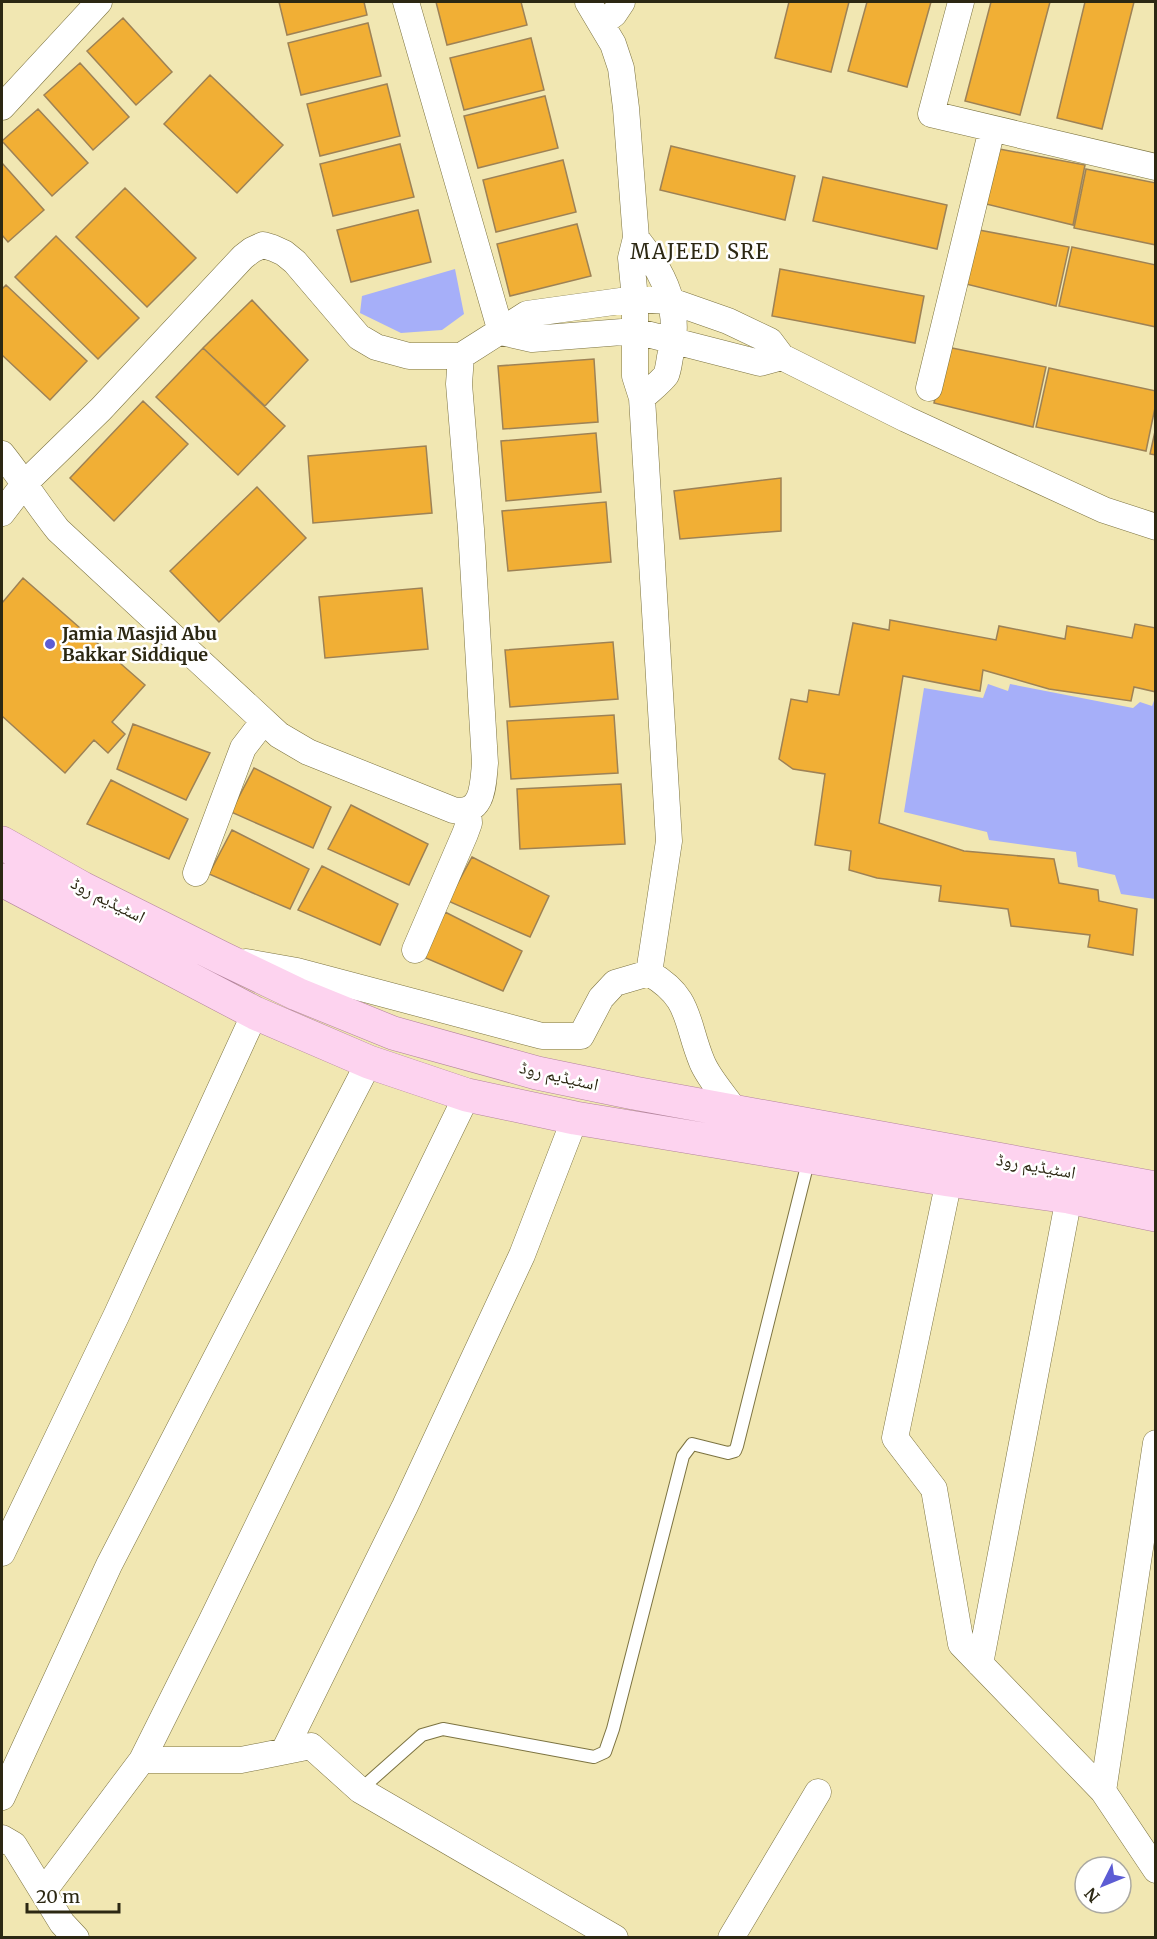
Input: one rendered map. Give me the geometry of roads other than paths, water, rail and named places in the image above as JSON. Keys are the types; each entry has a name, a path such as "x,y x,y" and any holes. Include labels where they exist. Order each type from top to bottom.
{"main road":[{"name":"اسٹیڈیم روڈ","path":"2,843 82,888 222,958 297,994 393,1033 537,1073 736,1112 1155,1188"},
{"name":"اسٹیڈیم روڈ","path":"2,880 255,1013 369,1062 467,1095 575,1118 949,1180 1069,1197 1155,1215"}],"street":[{"path":"2,107 99,2"},
{"path":"406,2 501,332"},
{"path":"588,2 614,44 621,68 636,237 631,258 635,376 642,398 669,841 649,973"},
{"path":"602,23 614,14 622,2"},
{"path":"961,2 931,114 1155,167"},
{"path":"929,388 992,129"},
{"path":"636,237 653,259 663,279 671,301 674,340 666,375 642,398"},
{"path":"2,513 25,483 101,409 243,257 263,245 273,248 295,262 359,337 376,347 409,356 461,356 527,314 634,299 671,301 728,321 770,341 782,357 906,419 1104,510 1155,527"},
{"path":"501,332 532,339 635,332 760,363 782,357"},
{"path":"2,454 58,530 285,740 308,752 453,810 468,810 477,802 483,790 486,763 459,384 461,356"},
{"path":"196,873 243,747 263,722"},
{"path":"416,950 465,834 468,810"},
{"path":"222,958 297,970 542,1036 581,1035 601,999 615,983 649,973 660,979 684,1004 702,1064 736,1112"},
{"path":"2,1553 117,1314 255,1013"},
{"path":"2,1797 109,1565 369,1062"},
{"path":"43,1892 142,1760 467,1095"},
{"path":"284,1751 405,1506 517,1265 575,1118"},
{"path":"949,1180 895,1438 934,1489 961,1644 1103,1791 1155,1870"},
{"path":"981,1664 1069,1197"},
{"path":"1103,1791 1155,1443"},
{"path":"142,1760 241,1760 311,1746 360,1790 615,1938"},
{"path":"732,1938 818,1792"},
{"path":"2,1838 14,1845 65,1930"}],"lane":[{"path":"360,1790 422,1735 443,1729 594,1757 605,1752 613,1729 683,1456 692,1444 728,1453 735,1451 737,1446 809,1156"}],"place":[{"name":"Jamia Masjid Abu Bakkar Siddique","path":"50,644"}],"district":[{"name":"MAJEED SRE","path":"700,252"}]}
